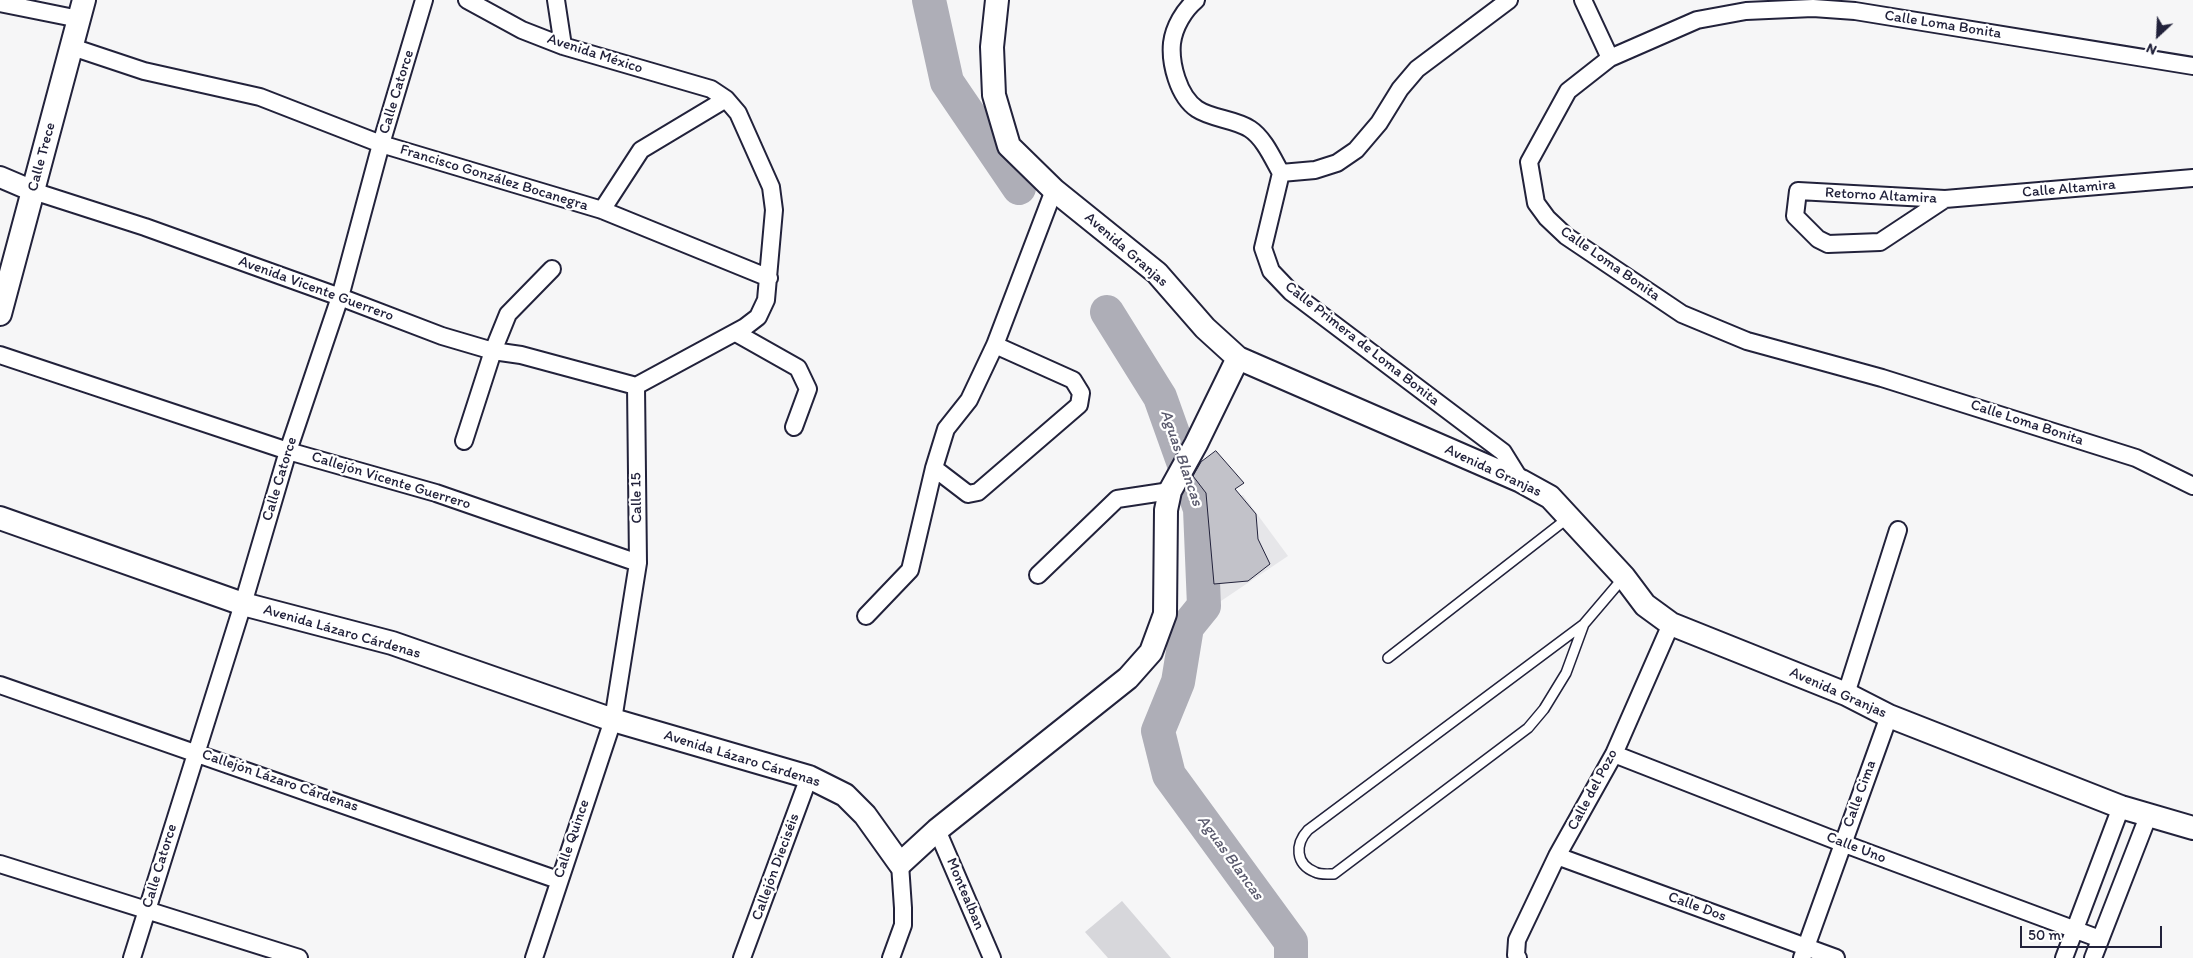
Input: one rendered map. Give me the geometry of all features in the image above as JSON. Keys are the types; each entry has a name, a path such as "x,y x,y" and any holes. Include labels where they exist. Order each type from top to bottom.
{"main road":[{"name":"Avenida Granjas","path":"997,0 992,47 994,95 1009,146 1054,190 1157,273 1205,328 1238,358 1520,481 1550,497 1570,516 1624,577 1645,605 1671,624 1846,694 1889,716 2121,808 2149,814 2193,828"},
{"name":"Calle Trece","path":"0,314 81,9"},
{"path":"900,864 937,830 1128,678 1151,652 1165,614 1166,510 1170,491 1196,444 1238,358"},
{"name":"Avenida Lázaro Cárdenas","path":"0,518 243,604 392,643 613,720 809,777 845,795 865,816 900,864"}],"street":[{"name":"Calle Catorce","path":"132,958 243,604 288,451 340,297 380,144 424,0"},
{"name":"Avenida México","path":"467,0 522,30 563,46 711,89 726,99"},
{"path":"556,0 563,46"},
{"path":"1196,0 1191,4 1179,22 1172,42 1175,72 1183,94 1196,109 1251,129 1266,146 1280,173 1315,170 1337,163 1356,150 1379,123 1400,89 1416,69 1509,0"},
{"path":"1583,0 1610,58"},
{"path":"0,3 81,9"},
{"name":"Calle Loma Bonita","path":"2193,66 1854,11 1813,8 1746,11 1697,20 1610,58 1568,91 1529,162 1536,203 1547,218 1566,236 1682,314 1747,341 1882,378 2136,458 2193,486"},
{"name":"Francisco González Bocanegra","path":"72,47 144,71 260,97 380,144 602,210 769,278"},
{"path":"602,210 641,150 726,99 738,113 771,187 774,210 769,278 766,300 758,316 736,333 636,386"},
{"name":"Calle Primera de Loma Bonita","path":"1280,173 1264,248 1271,270 1291,292 1503,452 1520,481"},
{"name":"Avenida Vicente Guerrero","path":"0,177 33,191 145,227 340,297 442,336 492,351 521,355 636,386"},
{"name":"Calle Altamira","path":"1945,200 2193,178"},
{"path":"866,616 910,570 934,468 946,429 969,400 995,345 1054,190"},
{"name":"Retorno Altamira","path":"1798,191 1945,200 1880,242 1843,245 1828,244 1818,239 1795,216 1798,191"},
{"path":"464,442 492,351 508,314 552,270"},
{"path":"736,333 798,368 808,389 794,427"},
{"path":"934,468 968,494 978,492 1079,405 1081,393 1073,380 995,345"},
{"name":"Callejón Vicente Guerrero","path":"0,355 288,451 436,493 638,563"},
{"name":"Calle 15","path":"613,720 638,563 636,386"},
{"path":"1038,575 1117,499 1170,491"},
{"path":"1846,694 1898,530"},
{"name":"Calle del Pozo","path":"1517,957 1517,940 1557,856 1614,754 1671,624"},
{"name":"Callejón Lázaro Cárdenas","path":"0,685 558,880"},
{"name":"Calle Cima","path":"1804,952 1889,716"},
{"name":"Calle Quince","path":"534,958 558,880 613,720"},
{"name":"Calle Uno","path":"1614,754 1842,843 2100,939"},
{"name":"Callejón Dieciséis","path":"742,958 809,777"},
{"path":"2064,958 2121,808"},
{"path":"2093,958 2149,814"},
{"name":"Montealban","path":"937,830 992,958"},
{"name":"Calle Dos","path":"1557,856 1804,952 1836,958"},
{"path":"0,864 299,958"},
{"path":"891,958 903,926 904,908 900,864"}],"lane":[{"path":"1388,658 1570,516"},
{"path":"1584,624 1566,673 1544,709 1528,728 1334,874 1316,873 1302,862 1298,854 1298,846 1308,830 1584,624 1624,577"}],"shaded area":[{"path":"1243,495 1288,556 1215,605 1203,498"},
{"path":"1122,901 1171,958 1108,958 1085,932"}],"building":[{"path":"1216,451 1244,483 1235,489 1256,514 1258,539 1270,564 1248,581 1214,584 1206,493 1193,476 1201,462"}],"waterway":[{"name":"Aguas Blancas","path":"929,0 947,82 1019,188"},
{"name":"Aguas Blancas","path":"1107,312 1160,397 1200,509 1204,606 1187,627 1178,682 1158,731 1169,775 1291,942 1291,958"}]}
